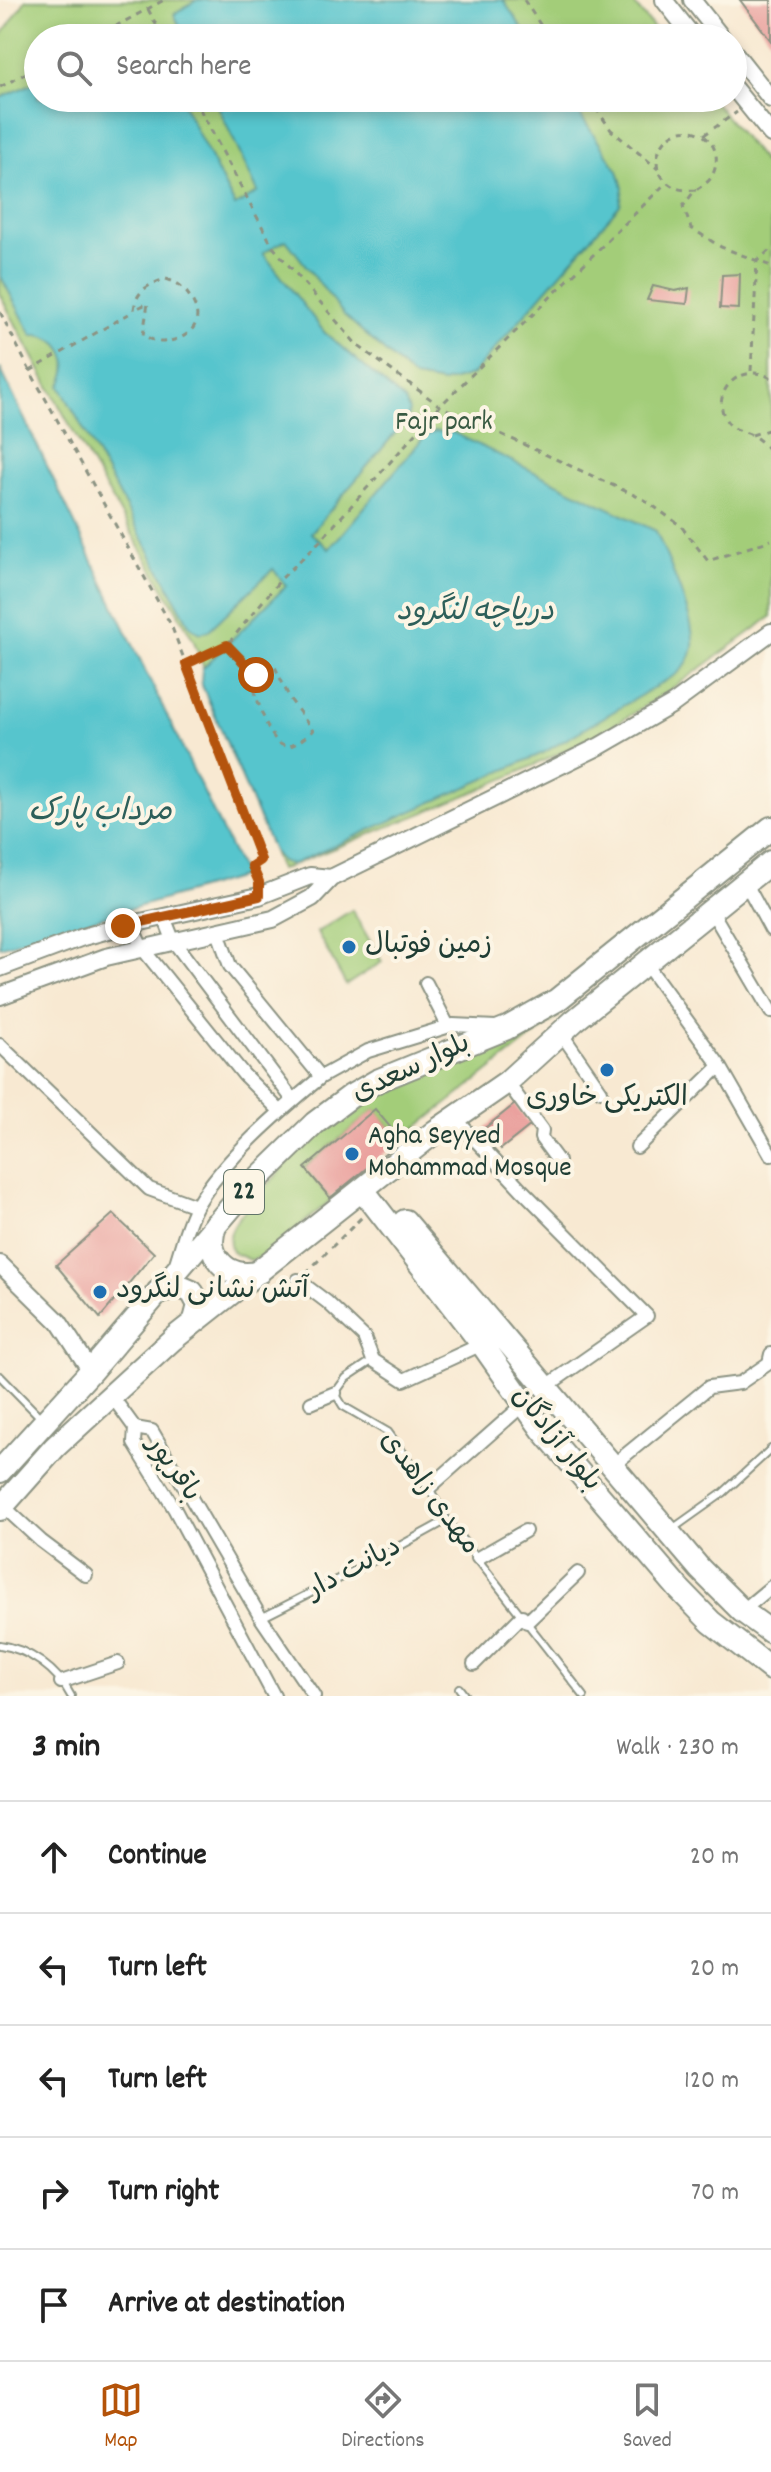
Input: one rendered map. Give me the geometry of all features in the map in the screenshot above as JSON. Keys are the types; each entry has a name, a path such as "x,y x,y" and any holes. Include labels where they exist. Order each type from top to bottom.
{"highway":[{"name":"بلوار سعدی","path":"0,1471 91,1371 217,1223 284,1151 315,1123 351,1096 393,1073 507,1028 557,1000 771,828"},
{"name":"بلوار سعدی","path":"1,1508 55,1447 190,1326 370,1192 454,1117 507,1082 561,1033 771,862"},
{"name":"بلوار آزادگان","path":"370,1192 524,1404 679,1589 711,1622 771,1669"},
{"name":"بلوار آزادگان","path":"370,1192 670,1531 700,1569 742,1611 771,1632"},
{"path":"217,1223 212,1245 221,1265 243,1275 259,1272"},
{"path":"164,1285 178,1286 192,1292 197,1298 198,1313 190,1326"},
{"path":"524,1404 544,1388"}],"street":[{"path":"664,0 683,24"},
{"path":"692,0 711,24"},
{"path":"747,69 771,99"},
{"path":"747,104 771,134"},
{"path":"0,996 106,957 273,919 312,898 331,878 600,746 673,704 771,632"},
{"path":"0,968 83,937 259,896 310,876 331,878"},
{"path":"745,882 771,930"},
{"path":"711,910 771,1012"},
{"path":"164,917 174,942 293,1100"},
{"path":"131,924 142,948 244,1075 280,1111"},
{"path":"218,932 230,966 321,1077"},
{"path":"646,964 720,1066 771,1155"},
{"path":"426,983 448,1026"},
{"path":"164,1285 196,1206 239,1152 280,1111 321,1077 368,1051 448,1026 507,1028"},
{"path":"561,1033 601,1091"},
{"path":"0,1045 149,1189 196,1206"},
{"path":"637,1147 720,1066"},
{"path":"507,1082 542,1130 541,1138 558,1161"},
{"path":"454,1117 647,1316 544,1388"},
{"path":"0,1264 59,1322 91,1371"},
{"path":"298,1280 364,1337 373,1360 404,1380 482,1344"},
{"path":"612,1466 709,1387 740,1383 769,1363 771,1354"},
{"path":"311,1403 335,1393"},
{"path":"111,1395 135,1428"},
{"path":"429,1488 524,1404"},
{"name":"باقرپور","path":"274,1696 174,1508 134,1443 135,1428 152,1431 261,1618 314,1696"},
{"path":"1,1508 86,1575"},
{"path":"478,1558 525,1531"},
{"path":"474,1664 578,1573"},
{"path":"742,1611 771,1587"},
{"path":"61,1682 118,1663"}],"lane":[{"path":"335,1393 346,1378 373,1360"},
{"path":"0,1376 45,1422"},
{"name":"مهدی زاهدی","path":"335,1393 343,1406 388,1432 429,1488 447,1520 584,1696"},
{"path":"670,1531 723,1493 771,1449"},
{"name":"دیانت دار","path":"261,1618 447,1520"},
{"path":"0,1645 13,1647 47,1666 71,1696"},
{"path":"459,1688 465,1696"}],"path":[{"path":"120,24 164,0"},
{"path":"524,0 540,24"},
{"path":"148,9 156,24"},
{"path":"0,87 24,74"},
{"path":"201,112 273,247 357,345 440,406 645,500 681,526 708,561 771,540"},
{"path":"599,112 611,130 658,169 666,183 680,191 696,190"},
{"path":"704,135 736,112"},
{"path":"658,169 657,154 664,141 676,132 690,130 704,135 715,148 717,165 710,181 696,190 683,206 691,228 721,247 771,266"},
{"path":"186,664 227,645 281,579 320,541 440,406 666,183"},
{"path":"751,371 757,261 771,249"},
{"path":"166,279 180,284 198,307 199,320 194,328 178,338 159,342 143,335 148,303 134,310 135,299 148,285 166,279"},
{"path":"30,371 148,303"},
{"path":"0,312 171,625 261,860 252,866 259,882 259,896"},
{"path":"771,378 751,371 736,376 725,388 721,404 726,419 737,431 752,435 771,452"},
{"path":"752,435 771,429"},
{"path":"227,645 256,675"},
{"path":"275,667 290,699 313,731 291,746 275,741 256,700 252,679 256,675 263,669 275,667"},
{"path":"298,1280 370,1192"}],"green space":[{"name":"دریاچه لنگرود","path":"26,0 631,0 651,24 24,24 24,112 723,112 771,171 771,617 659,697 588,739 474,792 280,870 193,639 75,435 0,295 0,38"},
{"name":"زمین فوتبال","path":"352,910 382,962 346,985 317,932"},
{"path":"557,1011 559,1016 401,1140 375,1110 305,1167 331,1200 263,1257 250,1260 232,1252 232,1228 242,1214 302,1148 351,1106 376,1092 484,1049"}],"water":[{"path":"197,0 503,0 519,24 179,24 174,14"},
{"name":"دریاچه لنگرود","path":"24,87 24,112 187,112 235,206 258,192 221,112 578,112 618,171 623,188 620,205 472,375 443,383 414,378 344,315 286,240 263,253 325,333 405,401 409,411 407,419 311,533 329,549 424,437 435,431 454,433 656,531 680,589 693,635 693,647 683,669 543,753 291,865 281,861 273,851 201,683 202,669 286,586 273,569 208,631 200,633 190,626 60,386 66,368 63,351 51,339 32,335 0,275 0,98"},
{"name":"مرداب پارک","path":"0,368 244,876 0,947"}],"building":[{"path":"740,0 771,0 771,41"},
{"path":"740,274 739,309 720,308 722,275"},
{"path":"653,286 675,291 689,288 687,304 647,300"},
{"path":"515,1104 531,1125 501,1149 485,1128"},
{"name":"Agha Seyyed Mohammad Mosque","path":"375,1109 401,1140 330,1198 305,1168"},
{"name":"آتش نشانی لنگرود","path":"113,1214 154,1253 100,1318 56,1265"}],"place":[{"name":"زمین فوتبال","path":"349,947"},
{"name":"الکتریکی خاوری","path":"607,1070"},
{"name":"Agha Seyyed Mohammad Mosque","path":"352,1154"},
{"name":"آتش نشانی لنگرود","path":"100,1292"}],"route":[{"path":"123,926 259,896 259,882 252,866 261,860 186,664 227,645 256,675"}],"park label":[{"name":"Fajr park","path":"444,424"}]}
